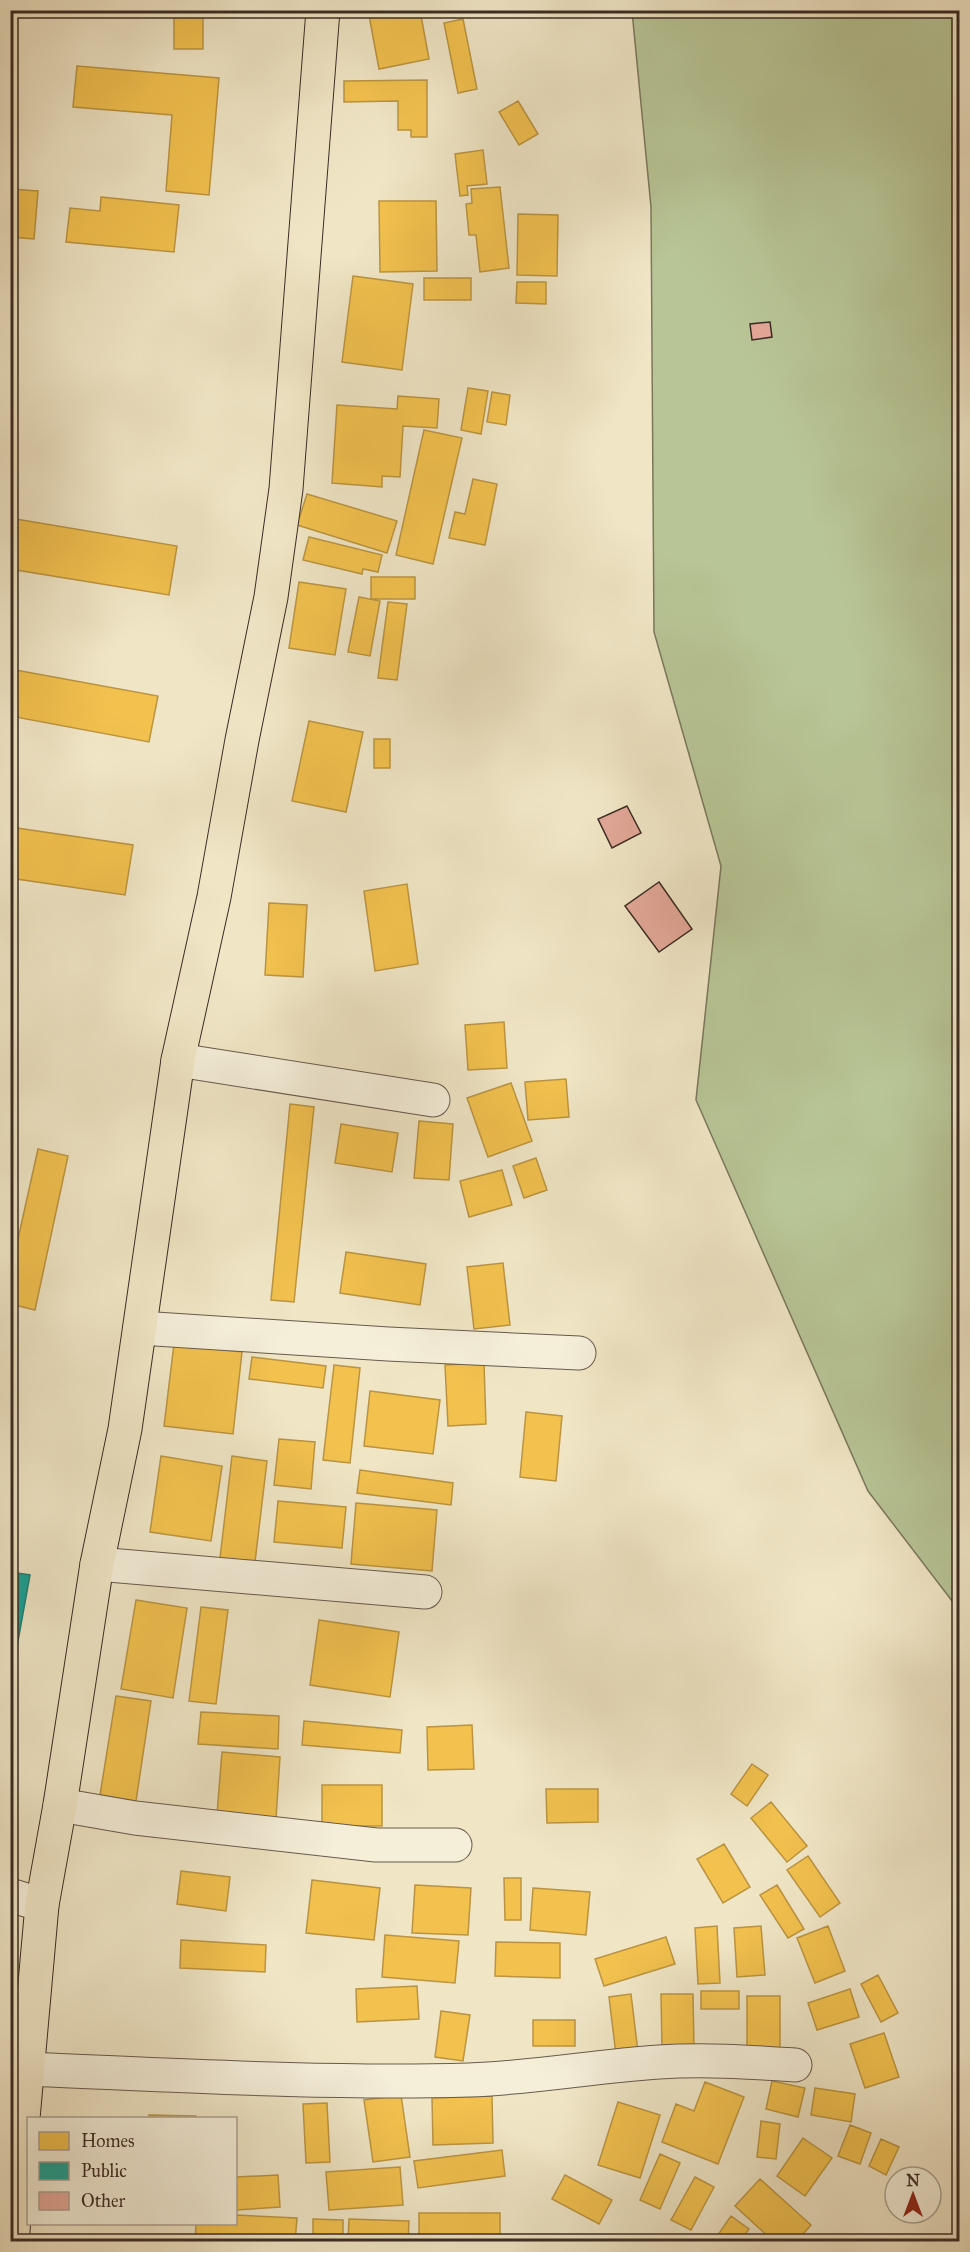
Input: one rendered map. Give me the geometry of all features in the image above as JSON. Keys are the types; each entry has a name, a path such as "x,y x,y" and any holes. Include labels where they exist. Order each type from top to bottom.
{"main road":[{"path":"12,2241 18,2070 42,1905 98,1564 125,1429 178,1060 214,897 242,740 272,597 286,489 323,10"}],"street":[{"path":"178,1060 434,1100"},
{"path":"140,1328 388,1344 579,1353"},
{"path":"98,1564 425,1593"},
{"path":"60,1804 135,1818 376,1845 454,1845"},
{"path":"10,1895 42,1905"},
{"path":"18,2070 372,2081 472,2080 658,2062 721,2060 795,2065"}],"green space":[{"path":"632,11 959,11 959,1610 868,1491 696,1100 721,866 654,632 651,207"}],"building: Homes":[{"path":"368,10 420,10 429,59 379,69"},
{"path":"174,12 203,12 203,49 174,49"},
{"path":"463,19 477,89 458,93 444,23"},
{"path":"77,66 219,78 209,195 166,191 172,115 73,107"},
{"path":"427,80 427,137 411,137 411,130 398,130 398,101 344,102 344,81"},
{"path":"518,101 538,134 519,145 499,112"},
{"path":"483,150 487,184 467,186 468,195 460,196 455,154"},
{"path":"500,187 509,268 480,272 476,235 469,235 466,204 472,203 471,189"},
{"path":"10,189 38,191 34,239 10,237"},
{"path":"101,197 179,205 174,252 66,242 70,208 100,211"},
{"path":"379,201 436,201 437,271 380,272"},
{"path":"518,214 558,215 557,276 517,275"},
{"path":"353,276 413,284 402,370 342,362"},
{"path":"424,278 471,278 471,300 424,300"},
{"path":"517,282 546,282 546,304 516,303"},
{"path":"468,388 488,391 481,434 461,430"},
{"path":"492,392 510,395 506,425 487,422"},
{"path":"398,396 439,399 437,428 403,426 400,477 382,476 382,487 332,483 337,405 397,409"},
{"path":"424,430 462,438 433,564 396,555"},
{"path":"473,479 497,484 485,545 449,538 455,512 465,514"},
{"path":"307,494 397,521 387,553 297,525"},
{"path":"10,518 177,546 169,595 10,569"},
{"path":"309,537 382,555 378,572 363,569 362,574 303,560"},
{"path":"371,577 415,577 415,599 371,599"},
{"path":"299,582 346,589 335,655 289,648"},
{"path":"359,597 380,601 370,656 348,652"},
{"path":"388,602 407,604 397,680 378,678"},
{"path":"10,669 158,696 149,742 10,716"},
{"path":"309,721 363,732 346,812 292,801"},
{"path":"374,739 390,739 390,768 374,768"},
{"path":"10,827 133,845 125,895 10,878"},
{"path":"407,884 418,964 375,971 364,891"},
{"path":"269,903 307,905 303,977 265,975"},
{"path":"504,1022 507,1068 468,1070 465,1025"},
{"path":"566,1079 569,1117 528,1120 525,1082"},
{"path":"511,1083 532,1141 488,1157 467,1098"},
{"path":"290,1104 314,1107 294,1302 271,1300"},
{"path":"419,1121 453,1124 449,1180 414,1178"},
{"path":"341,1124 398,1133 392,1172 335,1163"},
{"path":"38,1149 68,1156 35,1310 10,1304 10,1275"},
{"path":"536,1158 547,1190 524,1198 513,1166"},
{"path":"502,1170 512,1205 469,1217 460,1181"},
{"path":"346,1252 426,1264 420,1305 340,1293"},
{"path":"503,1263 510,1325 474,1329 467,1267"},
{"path":"174,1344 242,1352 233,1434 164,1426"},
{"path":"252,1357 326,1366 323,1388 249,1379"},
{"path":"484,1363 486,1424 448,1426 445,1365"},
{"path":"334,1365 360,1368 350,1463 323,1460"},
{"path":"370,1391 440,1400 433,1454 364,1446"},
{"path":"526,1412 562,1416 556,1481 520,1477"},
{"path":"279,1439 315,1442 311,1489 274,1485"},
{"path":"161,1456 222,1466 211,1541 150,1532"},
{"path":"232,1456 267,1461 255,1562 220,1558"},
{"path":"360,1470 453,1483 451,1505 357,1493"},
{"path":"278,1501 346,1507 342,1548 274,1542"},
{"path":"356,1503 437,1510 432,1571 351,1564"},
{"path":"136,1600 187,1608 173,1698 121,1689"},
{"path":"201,1607 228,1610 216,1704 189,1701"},
{"path":"319,1620 399,1632 390,1697 310,1685"},
{"path":"116,1696 151,1701 136,1801 100,1795"},
{"path":"201,1712 279,1716 278,1749 198,1744"},
{"path":"304,1721 402,1730 400,1753 302,1745"},
{"path":"472,1725 474,1769 428,1770 427,1727"},
{"path":"222,1752 280,1757 276,1818 217,1814"},
{"path":"752,1764 768,1775 747,1806 731,1794"},
{"path":"322,1785 382,1785 382,1826 322,1826"},
{"path":"546,1789 598,1789 598,1822 547,1823"},
{"path":"771,1802 807,1846 787,1862 751,1818"},
{"path":"724,1844 750,1887 723,1903 697,1859"},
{"path":"808,1856 840,1903 820,1917 787,1870"},
{"path":"181,1871 230,1877 226,1911 177,1904"},
{"path":"504,1878 521,1878 521,1920 505,1920"},
{"path":"312,1880 380,1888 374,1940 306,1933"},
{"path":"415,1885 471,1888 468,1935 412,1933"},
{"path":"777,1885 804,1929 788,1938 760,1895"},
{"path":"533,1888 590,1892 586,1935 530,1930"},
{"path":"717,1926 720,1983 698,1984 695,1928"},
{"path":"761,1926 765,1975 737,1977 734,1928"},
{"path":"828,1926 845,1971 815,1983 797,1938"},
{"path":"385,1935 459,1941 455,1983 382,1977"},
{"path":"666,1937 675,1964 604,1986 595,1959"},
{"path":"181,1940 266,1945 265,1972 180,1968"},
{"path":"496,1942 560,1943 560,1978 495,1976"},
{"path":"878,1975 898,2013 881,2022 861,1984"},
{"path":"417,1986 419,2019 357,2022 356,1989"},
{"path":"850,1989 859,2017 817,2030 808,2003"},
{"path":"701,1991 739,1991 739,2009 701,2009"},
{"path":"631,1994 638,2052 616,2055 609,1997"},
{"path":"661,1994 693,1994 694,2048 662,2048"},
{"path":"747,1996 780,1996 780,2064 747,2065"},
{"path":"441,2011 470,2015 463,2061 435,2057"},
{"path":"533,2020 575,2020 575,2046 533,2046"},
{"path":"884,2033 899,2077 865,2088 850,2044"},
{"path":"772,2081 805,2088 798,2117 766,2109"},
{"path":"705,2082 744,2097 718,2164 662,2142 676,2104 694,2111"},
{"path":"815,2088 855,2094 851,2122 811,2115"},
{"path":"401,2095 410,2157 373,2162 364,2100"},
{"path":"492,2096 493,2143 433,2145 432,2098"},
{"path":"618,2102 660,2115 640,2178 598,2165"},
{"path":"327,2103 330,2162 306,2163 303,2104"},
{"path":"149,2115 196,2116 196,2117 149,2117"},
{"path":"761,2121 780,2124 776,2159 757,2157"},
{"path":"850,2125 871,2133 860,2164 838,2156"},
{"path":"803,2138 832,2158 805,2196 777,2176"},
{"path":"881,2139 899,2147 891,2165 883,2165 883,2173 869,2166"},
{"path":"502,2150 505,2176 418,2188 414,2161"},
{"path":"660,2154 680,2163 660,2209 640,2200"},
{"path":"400,2167 403,2205 329,2210 326,2172"},
{"path":"278,2175 280,2207 237,2210 237,2177"},
{"path":"565,2175 612,2200 599,2224 552,2199"},
{"path":"695,2177 714,2187 691,2230 671,2220"},
{"path":"760,2179 811,2225 796,2242 774,2242 735,2206"},
{"path":"419,2213 500,2213 500,2242 419,2242"},
{"path":"237,2215 297,2218 295,2242 195,2242 196,2225 237,2225"},
{"path":"731,2216 749,2229 740,2242 713,2242"},
{"path":"313,2219 343,2220 343,2242 313,2242"},
{"path":"349,2219 409,2221 408,2242 348,2242"}],"building: Public":[{"path":"10,1572 30,1575 10,1685"}],"building: Other":[{"path":"770,322 772,337 752,340 750,324"},
{"path":"627,806 641,833 612,848 598,819"},
{"path":"659,882 692,929 659,952 625,906"}]}
